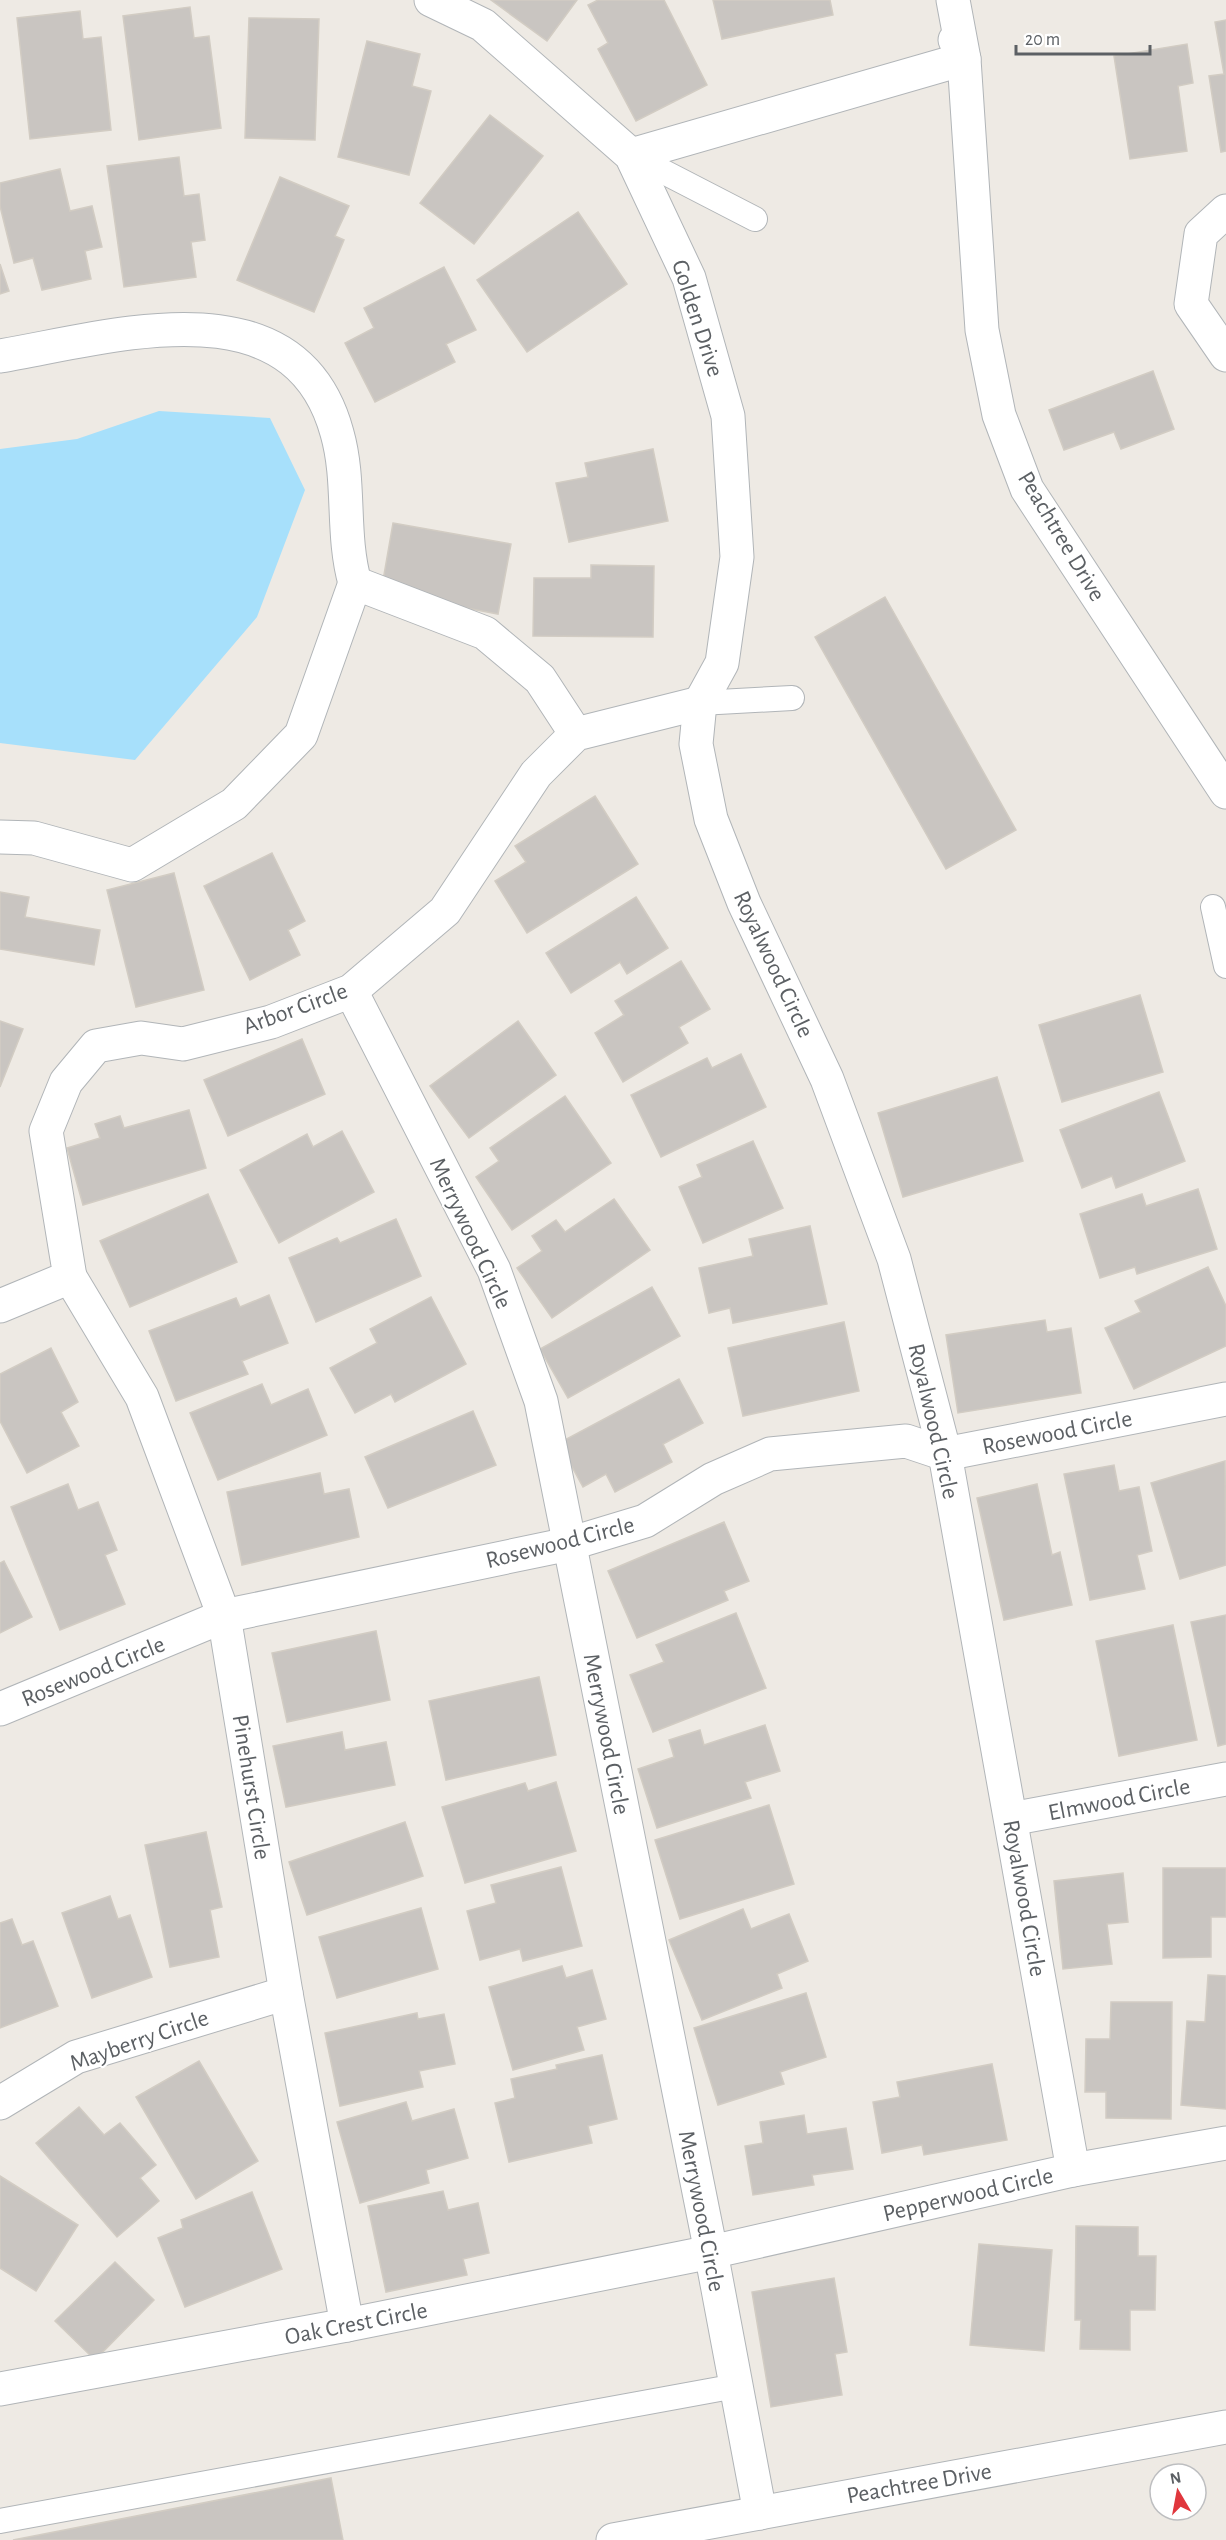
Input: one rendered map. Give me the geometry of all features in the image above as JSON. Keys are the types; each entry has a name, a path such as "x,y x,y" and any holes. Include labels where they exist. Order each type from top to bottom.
{"street":[{"name":"Golden Drive","path":"431,0 483,25 631,155 689,278 728,416 737,557 722,663 700,703"},
{"path":"631,155 964,59 937,0"},
{"name":"Peachtree Drive","path":"953,0 964,59 982,330 999,415 1028,489 1226,792"},
{"path":"1226,212 1201,234 1191,304 1226,355"},
{"path":"0,356 131,333 215,330 248,336 271,345 290,358 315,386 326,402 338,434 346,490 347,547 354,583 301,735 234,804 132,865 34,838 0,837"},
{"path":"354,583 485,633 540,679 576,734 700,703"},
{"name":"Royalwood Circle","path":"700,703 696,744 711,819 744,903 827,1079 894,1259 945,1454 1073,2170"},
{"name":"Arbor Circle","path":"70,1278 46,1131 66,1082 96,1046 141,1038 183,1044 271,1022 351,991 445,911 536,774 576,734"},
{"name":"Merrywood Circle","path":"351,991 494,1270 541,1401 711,2252 760,2512"},
{"path":"0,1306 70,1278"},
{"name":"Pinehurst Circle","path":"70,1278 142,1397 224,1617 286,1993 347,2325"},
{"name":"Rosewood Circle","path":"0,1709 224,1617 569,1544 645,1521 713,1479 770,1454 906,1441 945,1454 1226,1399"},
{"name":"Elmwood Circle","path":"1011,1819 1226,1779"},
{"name":"Mayberry Circle","path":"0,2103 76,2057 286,1993"},
{"name":"Pepperwood Circle","path":"711,2252 1073,2170 1226,2143"},
{"name":"Oak Crest Circle","path":"0,2389 347,2325 711,2252"},
{"name":"Peachtree Drive","path":"613,2540 1226,2427"}],"lane":[{"path":"631,155 755,219"},
{"path":"700,703 792,698"},
{"path":"1212,907 1226,966"},
{"path":"0,2521 736,2386"}],"water":[{"path":"159,411 270,418 305,490 257,617 135,760 0,743 0,449 77,439"}],"building":[{"path":"491,0 577,0 547,41"},
{"path":"598,0 664,0 707,85 636,121 598,49 608,43 588,5"},
{"path":"713,0 830,0 833,15 722,39"},
{"path":"190,7 194,38 209,36 221,128 139,140 123,16"},
{"path":"80,11 83,39 101,37 111,130 30,139 17,18"},
{"path":"249,18 319,19 315,140 245,138"},
{"path":"1226,20 1226,151 1221,152 1209,76 1224,74 1215,22"},
{"path":"367,41 420,54 412,86 431,91 409,175 338,157"},
{"path":"1187,44 1193,83 1178,86 1187,151 1130,159 1114,56"},
{"path":"490,115 543,156 474,244 420,203"},
{"path":"179,157 184,196 199,194 205,240 191,242 196,277 124,287 107,166"},
{"path":"60,169 70,211 92,206 102,247 85,251 91,279 42,290 33,258 14,263 0,206 0,183"},
{"path":"280,177 349,206 335,236 344,240 314,312 237,280"},
{"path":"578,212 627,284 527,352 477,280"},
{"path":"0,264 9,291 0,294"},
{"path":"444,267 476,330 446,344 455,362 375,402 345,343 374,328 364,308"},
{"path":"1153,371 1174,429 1121,449 1114,432 1064,450 1049,410"},
{"path":"653,449 668,521 569,542 556,483 588,477 585,463"},
{"path":"393,523 511,544 498,614 381,592"},
{"path":"591,565 654,566 653,637 533,636 534,578 591,578"},
{"path":"885,597 1016,830 946,869 815,637"},
{"path":"595,796 638,864 527,933 495,881 526,862 515,846"},
{"path":"272,853 305,921 288,930 300,955 250,980 204,886"},
{"path":"174,873 204,990 136,1007 107,890"},
{"path":"0,892 29,897 25,917 100,930 94,965 0,949"},
{"path":"636,897 668,948 627,974 620,962 571,993 546,953"},
{"path":"681,961 710,1009 679,1027 688,1043 623,1082 595,1033 624,1015 615,1001"},
{"path":"1140,995 1163,1072 1062,1102 1039,1025"},
{"path":"0,1021 23,1029 0,1087"},
{"path":"518,1021 556,1075 469,1138 430,1086"},
{"path":"302,1039 325,1094 228,1136 204,1080"},
{"path":"741,1054 766,1107 661,1157 631,1095 707,1058 712,1068"},
{"path":"997,1077 1023,1161 903,1197 878,1113"},
{"path":"1159,1092 1185,1161 1116,1188 1112,1176 1082,1188 1060,1130"},
{"path":"565,1096 611,1163 512,1230 476,1177 499,1161 490,1148"},
{"path":"189,1110 206,1168 83,1205 67,1148 100,1138 95,1124 120,1116 124,1128"},
{"path":"342,1131 374,1192 279,1243 240,1170 307,1134 313,1147"},
{"path":"753,1141 783,1208 703,1243 679,1187 702,1177 697,1165"},
{"path":"1198,1189 1217,1249 1137,1274 1135,1267 1100,1278 1080,1214 1142,1194 1146,1206"},
{"path":"208,1194 237,1262 130,1307 100,1241"},
{"path":"614,1199 650,1250 552,1318 517,1268 542,1251 532,1236 556,1220 565,1232"},
{"path":"396,1219 421,1276 316,1322 289,1258 337,1238 340,1243"},
{"path":"810,1226 827,1304 733,1323 730,1308 709,1313 699,1268 753,1256 749,1239"},
{"path":"1208,1267 1226,1306 1226,1346 1134,1389 1105,1328 1141,1312 1135,1301"},
{"path":"652,1287 680,1336 568,1398 540,1349"},
{"path":"269,1295 288,1343 242,1361 248,1374 176,1401 149,1331 236,1298 240,1307"},
{"path":"431,1297 466,1364 395,1402 391,1394 355,1413 330,1368 377,1343 370,1329"},
{"path":"1045,1320 1047,1332 1071,1328 1081,1393 958,1413 946,1335"},
{"path":"844,1322 859,1391 743,1416 728,1348"},
{"path":"51,1348 78,1402 61,1412 79,1446 27,1473 0,1421 0,1374"},
{"path":"679,1379 703,1423 663,1444 672,1462 615,1492 606,1474 583,1487 559,1443"},
{"path":"262,1384 271,1405 308,1389 327,1435 218,1480 190,1413"},
{"path":"473,1411 496,1465 388,1508 365,1457"},
{"path":"1225,1461 1226,1565 1180,1579 1151,1483"},
{"path":"1114,1465 1119,1491 1139,1487 1152,1551 1137,1555 1145,1589 1090,1600 1064,1474"},
{"path":"320,1473 324,1494 349,1489 359,1537 242,1565 227,1492"},
{"path":"68,1484 78,1510 98,1502 117,1550 105,1555 125,1604 60,1630 11,1507"},
{"path":"1037,1484 1052,1555 1060,1552 1072,1605 1004,1620 977,1498"},
{"path":"724,1522 749,1581 724,1591 728,1600 637,1638 608,1571"},
{"path":"4,1561 32,1617 0,1633 0,1563"},
{"path":"736,1613 766,1688 653,1732 630,1675 664,1662 656,1645"},
{"path":"1226,1615 1226,1744 1218,1746 1191,1622"},
{"path":"1173,1625 1197,1740 1119,1756 1096,1641"},
{"path":"376,1631 390,1700 287,1722 272,1653"},
{"path":"539,1677 556,1755 446,1780 429,1701"},
{"path":"765,1725 780,1771 745,1782 751,1798 657,1828 638,1769 674,1757 669,1740 700,1730 704,1745"},
{"path":"342,1732 345,1750 386,1742 395,1785 286,1807 273,1746"},
{"path":"556,1782 576,1851 465,1883 442,1807 525,1783 528,1791"},
{"path":"769,1805 794,1884 680,1919 655,1840"},
{"path":"405,1822 423,1876 307,1915 289,1862"},
{"path":"206,1832 222,1907 210,1910 219,1957 170,1967 145,1845"},
{"path":"561,1867 582,1946 523,1961 520,1949 480,1960 467,1911 496,1903 491,1885"},
{"path":"1163,1868 1226,1868 1226,1917 1211,1917 1211,1957 1163,1958"},
{"path":"1123,1873 1128,1922 1107,1924 1112,1964 1063,1969 1054,1881"},
{"path":"110,1896 118,1919 130,1915 152,1977 92,1998 62,1913"},
{"path":"421,1908 438,1969 337,1998 319,1937"},
{"path":"743,1909 751,1929 789,1914 808,1961 777,1974 782,1988 702,2020 669,1940"},
{"path":"12,1919 22,1945 33,1941 58,2006 0,2028 0,1923"},
{"path":"562,1966 566,1978 592,1970 606,2019 577,2027 584,2050 513,2070 489,1987"},
{"path":"1208,1975 1226,1976 1226,2109 1181,2105 1187,2021 1205,2022"},
{"path":"806,1993 826,2057 780,2072 784,2084 718,2105 694,2028"},
{"path":"1111,2002 1172,2002 1171,2119 1106,2118 1106,2092 1085,2092 1086,2039 1110,2039"},
{"path":"417,2013 418,2019 444,2014 455,2064 419,2071 423,2087 340,2106 325,2033"},
{"path":"602,2055 617,2119 588,2126 592,2143 509,2162 495,2103 515,2098 511,2079 557,2069 556,2065"},
{"path":"199,2061 258,2161 196,2199 136,2097"},
{"path":"992,2064 1007,2140 924,2155 922,2145 882,2153 873,2102 900,2097 897,2082"},
{"path":"406,2102 412,2121 454,2109 468,2158 426,2170 429,2183 360,2203 337,2122"},
{"path":"79,2107 104,2135 120,2123 156,2165 140,2178 159,2201 117,2237 36,2143"},
{"path":"804,2115 807,2134 846,2128 853,2169 812,2175 814,2185 753,2195 745,2146 763,2143 760,2122"},
{"path":"0,2176 78,2225 36,2291 0,2268"},
{"path":"443,2191 448,2210 478,2203 489,2253 463,2259 467,2275 386,2292 368,2206"},
{"path":"252,2192 282,2269 185,2307 158,2238 183,2228 181,2220"},
{"path":"1076,2226 1138,2227 1138,2256 1156,2256 1155,2310 1130,2310 1130,2350 1080,2349 1081,2320 1075,2320"},
{"path":"979,2244 1052,2250 1044,2351 970,2345"},
{"path":"115,2262 154,2300 95,2360 55,2321"},
{"path":"834,2278 847,2352 835,2354 842,2395 771,2407 752,2292"},
{"path":"331,2478 343,2540 13,2540"}]}
